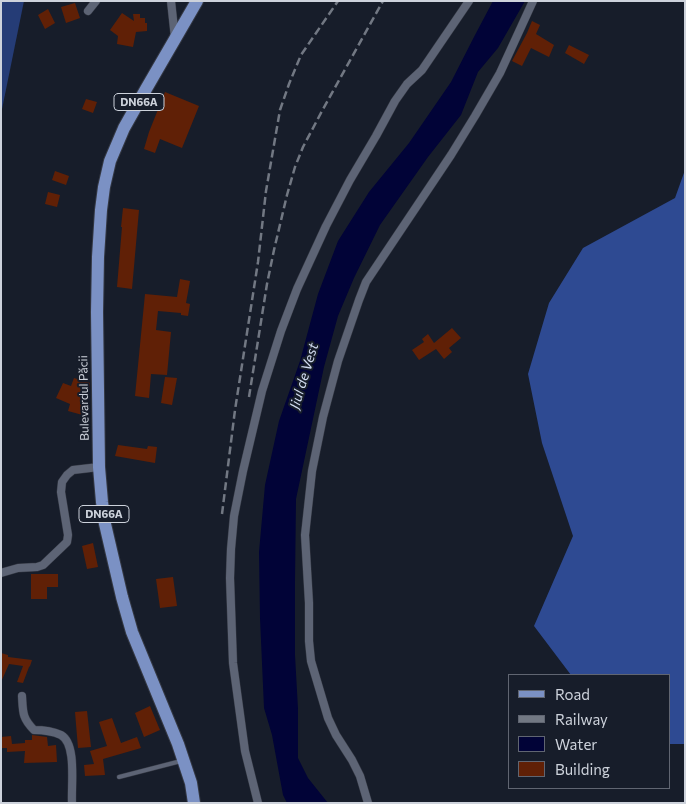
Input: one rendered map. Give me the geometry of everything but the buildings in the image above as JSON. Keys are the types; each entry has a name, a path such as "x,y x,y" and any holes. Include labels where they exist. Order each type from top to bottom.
{"main road":[{"name":"Bulevardul Păcii","path":"194,803 191,783 184,761 136,643 106,524 99,467 97,303 98,257 104,187 110,161 118,140 197,1"}],"street":[{"path":"88,11 96,1"},
{"path":"171,1 175,38"},
{"path":"258,803 245,751 235,680 230,578 234,516 262,391 281,331 297,289 350,180 395,101 407,84 422,70 469,1"},
{"path":"368,803 360,776 328,718 310,654 305,535 312,471 322,417 338,361 366,282 480,108 500,73 533,1"},
{"path":"1,573 18,568 43,565 68,542 61,492 62,482 73,470 99,467"},
{"path":"22,696 23,714 27,723 34,730 45,730 61,735 69,744 72,762 72,803"}],"lane":[{"path":"119,777 184,761"}],"shaded area":[{"path":"1,1 24,1 1,114"},
{"path":"685,170 685,744 671,744 671,674 570,674 534,626 573,536 542,443 528,374 549,303 583,248 675,198"}],"water":[{"name":"Jiul de Vest","path":"493,1 525,1 498,48 478,72 461,115 428,157 380,225 338,316 324,367 296,499 295,655 298,758 308,778 328,803 287,803 283,795 272,735 264,708 260,618 259,552 265,485 279,421 300,361 318,294 338,241 369,192 409,143 451,82"}],"railway":[{"path":"222,514 235,410 258,262 266,191 280,110 301,55 338,1"},
{"path":"249,397 267,284 295,167 322,111 383,1"}]}
